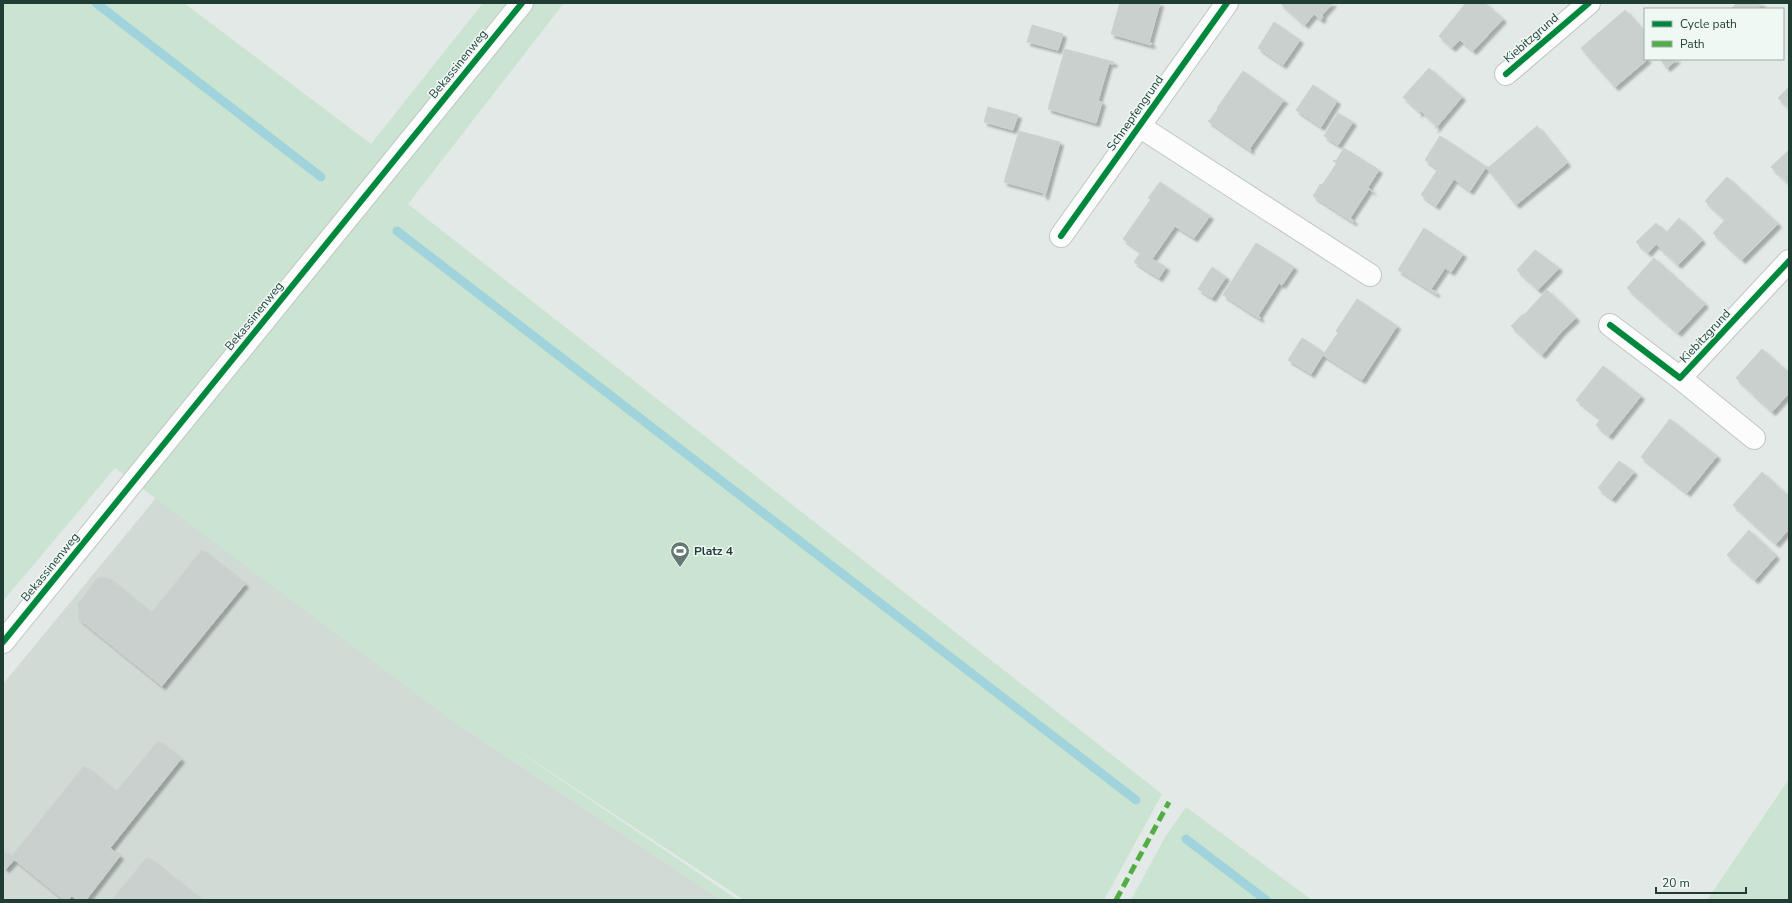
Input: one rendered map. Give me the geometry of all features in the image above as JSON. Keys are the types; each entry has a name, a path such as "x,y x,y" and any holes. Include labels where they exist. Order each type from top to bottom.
{"street":[{"name":"Bekassinenweg","path":"3,642 522,3"},
{"name":"Schnepfengrund","path":"1061,236 1227,3"},
{"name":"Kiebitzgrund","path":"1506,74 1589,3"},
{"name":"Schnepfengrund","path":"1139,126 1370,274"},
{"name":"Kiebitzgrund","path":"1680,378 1789,261"},
{"name":"Kiebitzgrund","path":"1610,326 1680,378 1754,438"}],"shaded area":[{"path":"156,498 451,719 722,900 3,900 3,684"}],"green space":[{"path":"3,3 184,3 371,144 483,3 564,3 408,204 1162,794 1104,900 744,900 502,740 738,900 722,900 451,719 115,468 3,601"},
{"path":"1789,779 1789,900 1707,900"},
{"path":"1186,807 1312,900 1131,900 1165,837"}],"building":[{"path":"1120,3 1160,3 1149,43 1152,43 1151,45 1111,34"},
{"path":"1280,3 1333,3 1322,15 1321,20 1314,14 1305,25"},
{"path":"1466,3 1485,3 1503,19 1473,51 1460,40 1452,48 1439,36"},
{"path":"1737,3 1762,3 1758,8 1732,8"},
{"path":"1625,10 1644,32 1644,60 1647,60 1615,87 1581,48"},
{"path":"1274,22 1300,40 1283,65 1258,48"},
{"path":"1032,25 1063,34 1058,50 1027,42"},
{"path":"1065,49 1114,62 1113,64 1109,63 1098,101 1102,102 1096,123 1048,109"},
{"path":"1661,60 1676,60 1667,68"},
{"path":"1429,68 1462,97 1435,129 1436,125 1421,111 1418,114 1419,111 1403,97"},
{"path":"1243,71 1285,101 1283,101 1250,148 1251,151 1208,121 1218,109 1217,108"},
{"path":"1313,85 1337,101 1321,127 1296,110"},
{"path":"1789,87 1789,108 1778,98"},
{"path":"988,107 1018,115 1013,130 984,122"},
{"path":"1338,113 1353,122 1338,145 1324,136"},
{"path":"1537,126 1567,163 1516,205 1486,167 1489,167"},
{"path":"1019,131 1060,142 1045,196 1043,196 1044,193 1004,182"},
{"path":"1440,136 1454,145 1438,169 1425,160"},
{"path":"1454,145 1469,155 1454,179 1438,169"},
{"path":"1344,148 1379,170 1368,187 1373,192 1369,189 1350,218 1354,221 1353,222 1313,196 1320,185 1319,184 1322,185 1337,163 1333,161 1336,161"},
{"path":"1789,150 1789,184 1771,167"},
{"path":"1469,155 1486,167 1470,191 1454,179"},
{"path":"1438,169 1454,179 1436,206 1421,195"},
{"path":"1727,177 1778,224 1742,260 1713,233 1725,220 1705,201"},
{"path":"1160,182 1210,216 1194,238 1175,226 1152,259 1166,267 1159,278 1134,262 1141,252 1123,239 1151,199 1148,198"},
{"path":"1679,218 1702,240 1690,253 1667,232"},
{"path":"1656,223 1690,253 1678,265 1656,244 1648,253 1636,242"},
{"path":"1424,228 1463,254 1451,272 1445,268 1431,289 1436,292 1436,294 1398,270"},
{"path":"1256,243 1294,267 1282,285 1279,283 1258,316 1261,318 1260,319 1223,295"},
{"path":"1535,250 1559,268 1538,290 1517,270"},
{"path":"1654,258 1705,304 1678,333 1627,288"},
{"path":"1212,267 1226,277 1212,298 1198,289"},
{"path":"1547,290 1576,318 1562,331 1542,355 1511,326 1523,314 1524,315"},
{"path":"1357,299 1397,326 1362,380 1323,355 1338,333 1336,331"},
{"path":"1302,338 1313,345 1300,367 1288,360"},
{"path":"1313,345 1324,353 1311,374 1300,367"},
{"path":"1762,349 1789,373 1789,393 1772,412 1736,378"},
{"path":"1603,366 1641,396 1609,436 1596,425 1601,419 1576,400"},
{"path":"1670,419 1717,456 1687,493 1641,457"},
{"path":"1619,461 1634,472 1612,499 1598,488"},
{"path":"1762,472 1789,497 1789,529 1776,544 1733,505"},
{"path":"1749,530 1776,556 1755,580 1727,555"},
{"path":"202,550 222,566 191,605 209,620 169,668 174,671 162,686 121,653"},
{"path":"222,566 245,584 174,671 169,668 209,620 191,605"},
{"path":"101,577 106,577 151,613 136,632 137,634 121,653 79,619 78,616 80,615 78,613 78,604 98,578 99,579"},
{"path":"158,741 181,759 110,848 120,856 86,900 77,900 72,896 68,900 64,900 11,857 84,766 116,792"},
{"path":"3,851 14,860 6,869 3,867"},
{"path":"147,857 201,900 112,900"}],"waterway":[{"path":"96,3 321,177"},
{"path":"397,231 1136,800"},
{"path":"1186,839 1266,900"}],"marked path":[{"path":"1116,900 1169,802"}],"cycle path":[{"path":"3,642 522,3"},
{"path":"1061,236 1227,3"},
{"path":"1506,74 1589,3"},
{"path":"1610,325 1680,378 1789,261"}],"place":[{"name":"Platz 4","path":"680,568"}]}
